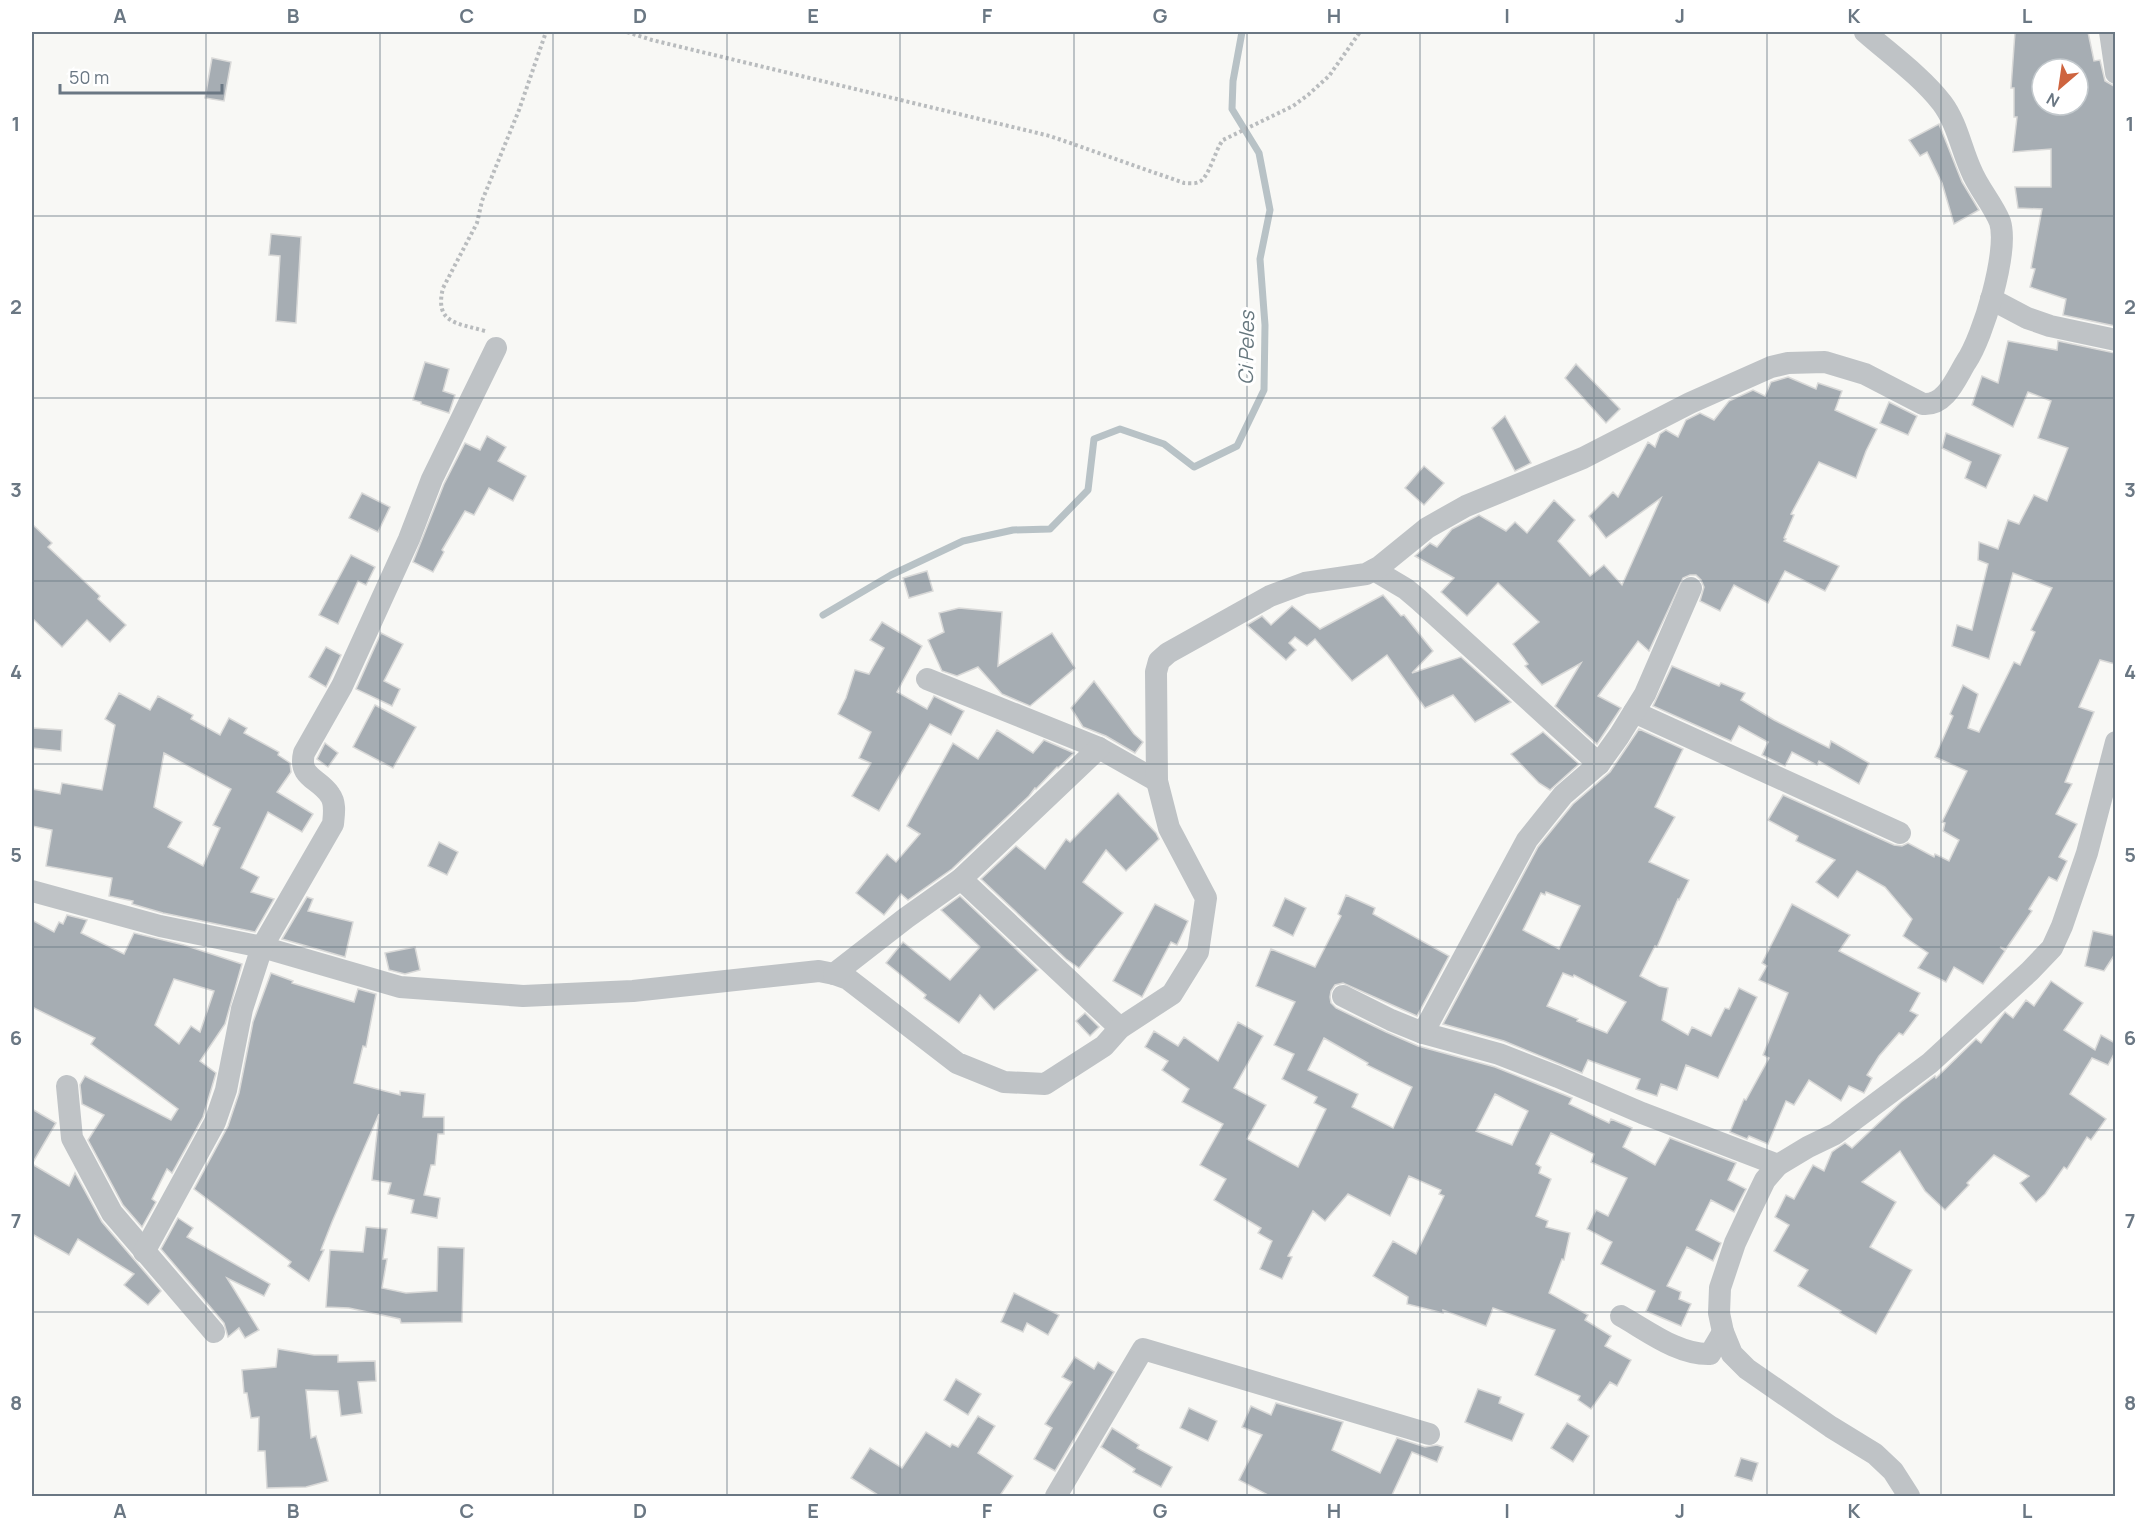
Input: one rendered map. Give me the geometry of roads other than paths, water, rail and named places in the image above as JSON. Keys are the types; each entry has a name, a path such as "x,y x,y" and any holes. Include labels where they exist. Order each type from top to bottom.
{"street":[{"path":"32,891 160,926 262,947 400,987 523,996 633,991 819,971 848,980 957,1063 1004,1082 1045,1084 1104,1046 1120,1028 1172,994 1198,952 1206,898 1169,828 1156,781 1156,672 1159,661 1168,653 1270,596 1305,583 1366,574 1427,528 1466,506 1583,458 1690,403 1771,367 1788,363 1825,362 1865,374 1923,404 1931,405 1944,397 1975,349 1984,326 2002,237 2000,222 1971,173 1957,130 1942,104 1865,32"},
{"path":"2110,32 2115,73"},
{"path":"1991,299 2027,318 2050,326 2115,340"},
{"path":"144,1252 214,1122 226,1090 242,1010 262,947 333,824 333,802 330,794 304,770 302,762 304,753 342,686 409,539 432,479 496,348"},
{"path":"1374,570 1406,589 1419,600 1599,764"},
{"path":"1423,1033 1527,840 1563,795 1599,764 1645,694 1690,588"},
{"path":"927,679 1099,748 1156,781"},
{"path":"1634,712 1900,832"},
{"path":"1909,1497 1893,1471 1875,1454 1831,1427 1747,1369 1732,1354 1723,1332 1719,1313 1720,1288 1735,1243 1750,1211 1765,1180 1778,1165 1835,1134 1930,1063 2052,948 2087,853 2115,742"},
{"path":"834,974 961,879 1099,748"},
{"path":"961,879 1120,1028"},
{"path":"1343,996 1423,1033 1509,1058 1641,1113 1778,1165"},
{"path":"67,1086 72,1138 112,1213 214,1332"},
{"path":"1621,1316 1682,1350 1697,1354 1710,1354 1723,1332"},
{"path":"1056,1497 1143,1349 1429,1434"}],"waterway":[{"name":"Ci Peles","path":"823,615 891,575 963,541 1013,530 1050,529 1088,490 1094,439 1120,429 1164,444 1194,467 1237,446 1264,390 1265,325 1260,259 1270,210 1259,153 1232,109 1233,81 1242,32"}]}
